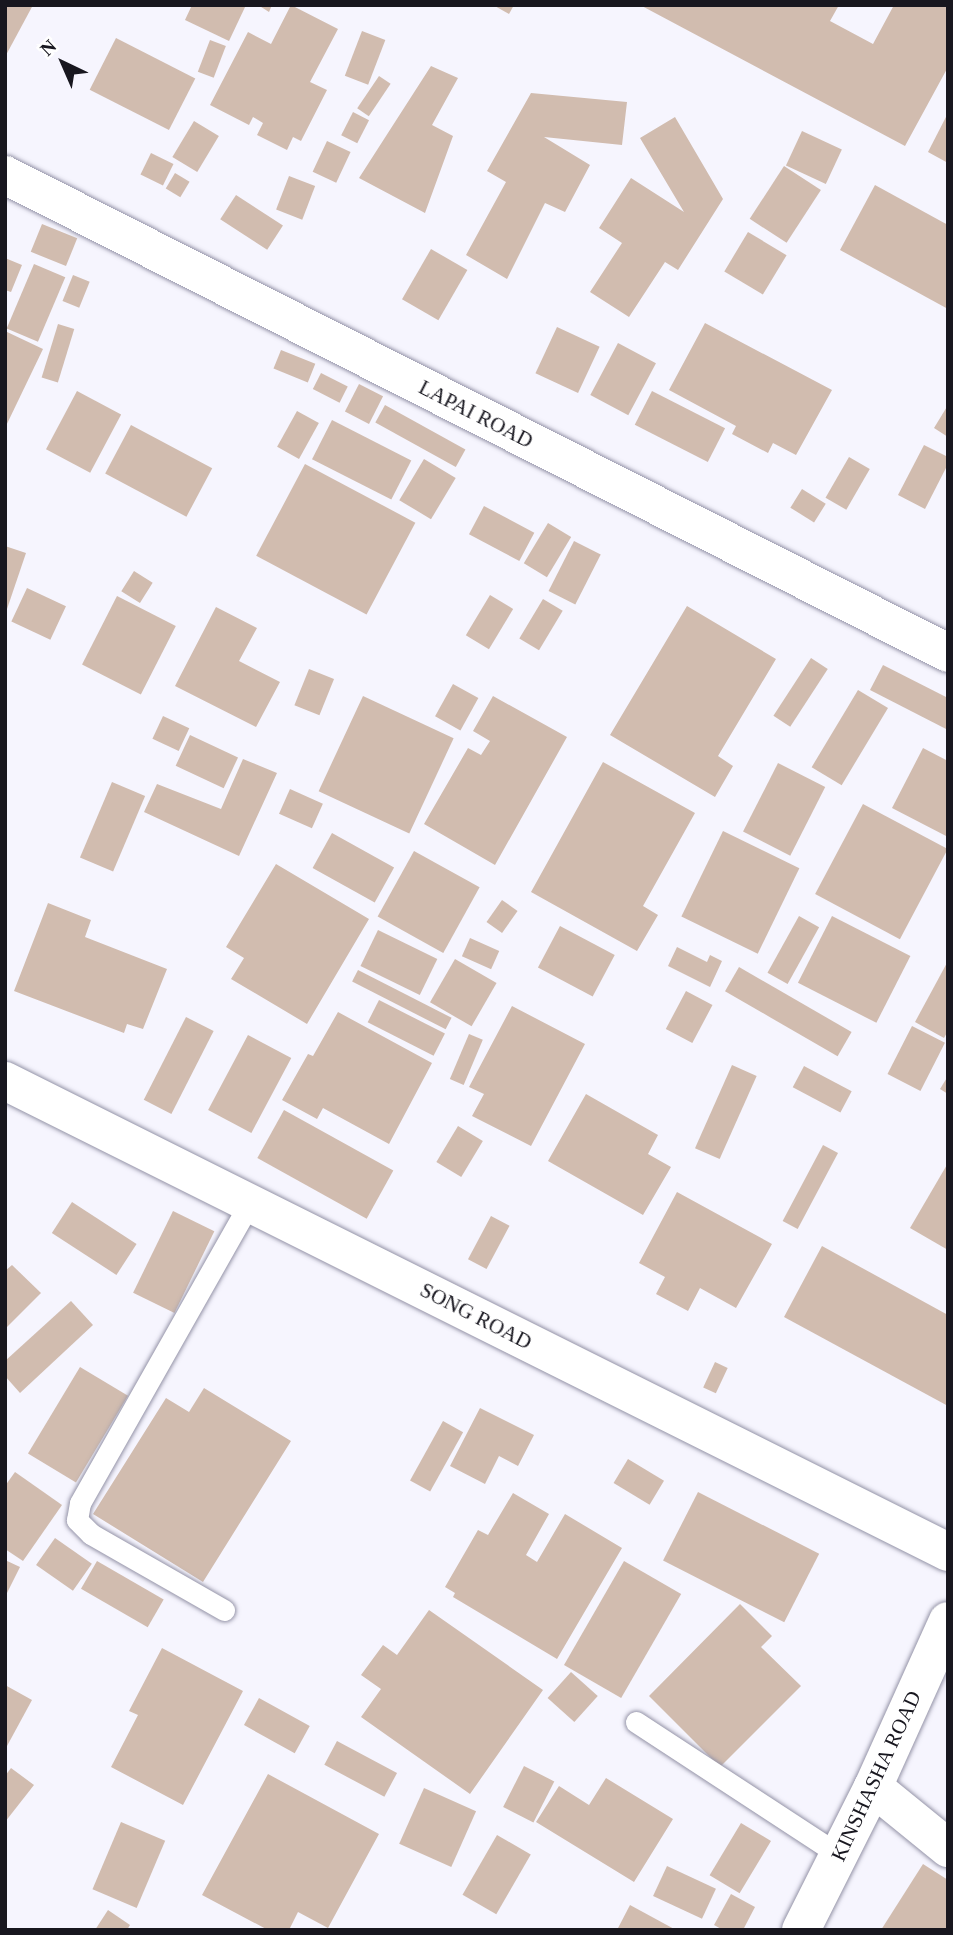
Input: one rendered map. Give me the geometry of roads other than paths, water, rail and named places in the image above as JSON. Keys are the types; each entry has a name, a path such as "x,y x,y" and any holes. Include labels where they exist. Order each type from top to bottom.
{"street":[{"name":"LAPAI ROAD","path":"5,175 948,653"},
{"name":"SONG ROAD","path":"5,1081 948,1552"},
{"name":"KINSHASHA ROAD","path":"801,1930 873,1787 948,1621"},
{"path":"873,1787 948,1848"}],"lane":[{"path":"224,1610 91,1534 78,1520 80,1503 250,1203"},
{"path":"636,1722 839,1855"}]}
